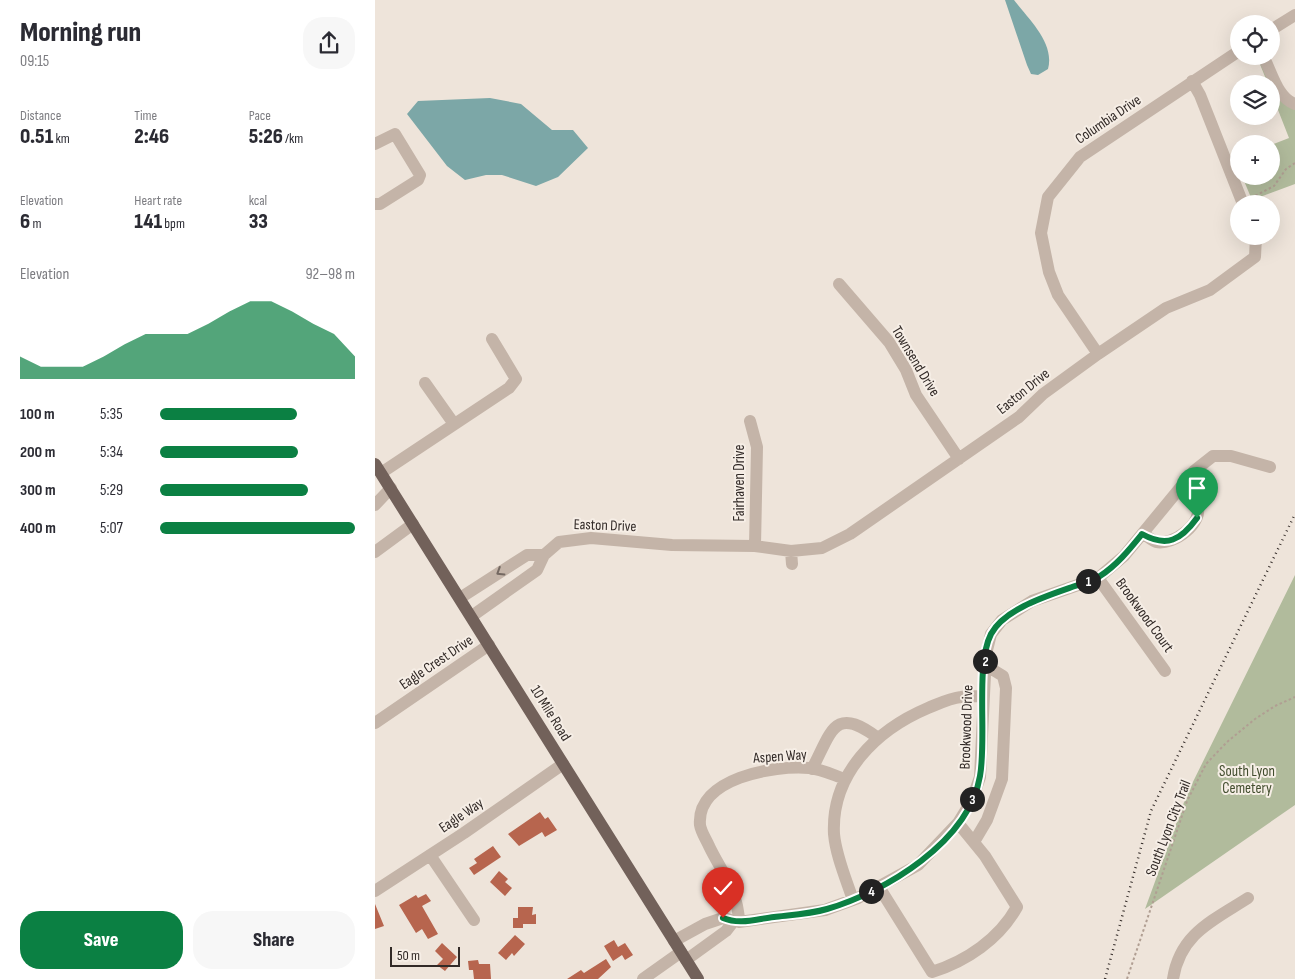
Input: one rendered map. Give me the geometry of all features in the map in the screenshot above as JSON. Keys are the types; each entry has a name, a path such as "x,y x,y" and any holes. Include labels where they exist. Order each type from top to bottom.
{"main road":[{"name":"10 Mile Road","path":"378,468 698,979"}],"street":[{"path":"1280,24 1295,15"},
{"name":"Columbia Drive","path":"1098,354 1059,295 1049,272 1041,232 1048,197 1080,156 1230,57"},
{"path":"1267,65 1281,93 1288,102 1295,104"},
{"path":"1192,82 1200,95 1240,195"},
{"path":"375,144 395,134 419,175 418,180 380,204 375,204"},
{"name":"Easton Drive","path":"472,616 537,570 543,555 559,542 571,539 591,538 672,551 755,546 791,551 822,548 850,534 959,459 1019,417 1043,394 1165,308 1210,290 1255,257 1256,245"},
{"name":"Townsend Drive","path":"839,284 889,342 906,370 917,395 959,459"},
{"path":"378,468 454,424 509,388 516,379 492,339"},
{"path":"425,384 454,424"},
{"name":"Fairhaven Drive","path":"750,421 757,446 755,546"},
{"name":"Brookwood Drive","path":"674,941 705,924 723,918 736,922 825,910 853,900 918,865 958,823 972,800 980,777 985,665 991,634 1002,620 1032,601 1098,578 1124,556 1193,472 1213,456 1231,456 1270,467"},
{"path":"375,505 391,488"},
{"path":"1142,534 1156,542 1167,542 1189,528 1197,518 1198,505 1190,495 1180,488"},
{"path":"375,552 413,524"},
{"path":"791,551 793,564"},
{"name":"Easton Drive","path":"460,598 527,555 543,555"},
{"name":"Brookwood Court","path":"1098,578 1165,671"},
{"name":"Eagle Crest Drive","path":"375,722 489,645"},
{"path":"974,842 987,820 1002,779 1006,688 1003,676 985,665"},
{"path":"853,900 841,865 834,834 837,799 853,764 878,738 915,713 960,697 984,696"},
{"path":"813,769 833,730 839,724 849,722 861,726 878,738"},
{"name":"Eagle Way","path":"375,891 563,764"},
{"name":"Aspen Way","path":"736,922 737,898 703,833 701,808 709,798 742,776 760,770 813,769 845,779"},
{"path":"879,887 932,975 952,966 977,950 1007,926 1017,907 1005,886 958,823"},
{"path":"430,855 474,920"},
{"path":"1173,979 1175,967 1185,944 1200,928 1248,898"},
{"path":"643,979 726,931 736,922"}],"path":[{"path":"1258,195 1270,189 1286,168 1295,163"},
{"name":"South Lyon City Trail","path":"1127,979 1187,801 1206,764 1227,742 1255,718 1295,697"}],"green space":[{"path":"1260,65 1263,65 1272,75 1264,75"},
{"path":"1280,85 1295,104 1295,184 1265,195 1250,195 1246,185 1280,185 1280,142 1289,138 1280,115"},
{"name":"South Lyon Cemetery","path":"1295,575 1295,805 1145,909 1187,794"}],"water":[{"path":"1005,0 1014,0 1039,32 1048,50 1048,69 1038,75 1031,74 1027,65"},
{"path":"490,98 521,104 552,130 573,130 588,148 558,177 536,186 502,175 486,175 465,180 447,166 407,114 418,101"}],"building":[{"path":"540,812 545,819 548,817 557,830 545,837 542,832 519,846 508,834"},
{"path":"493,846 501,857 474,875 469,868 477,863 474,859"},
{"path":"499,871 508,879 505,882 512,888 505,896 490,882"},
{"path":"426,894 431,901 422,906 438,934 428,939 422,929 416,933 399,905 416,895 418,898"},
{"path":"375,904 384,926 375,929"},
{"path":"518,907 533,907 532,915 536,914 536,924 523,924 523,928 513,928 513,918 518,918"},
{"path":"515,935 525,944 514,956 512,953 506,960 498,953"},
{"path":"614,940 618,947 625,943 633,955 625,960 622,955 613,961 604,946"},
{"path":"442,943 457,957 445,971 437,965 443,959 435,951"},
{"path":"606,959 611,967 598,979 567,979 581,970 584,973"},
{"path":"478,960 479,964 490,964 491,979 474,979 473,970 469,970 468,961"}],"railway":[{"path":"1105,979 1151,811 1295,514"}],"route":[{"path":"723,918 739,922 825,910 858,898 918,865 958,823 972,800 980,777 986,654 991,634 1002,620 1032,601 1098,578 1124,556 1142,534 1156,542 1167,542 1189,528 1197,518"}]}
